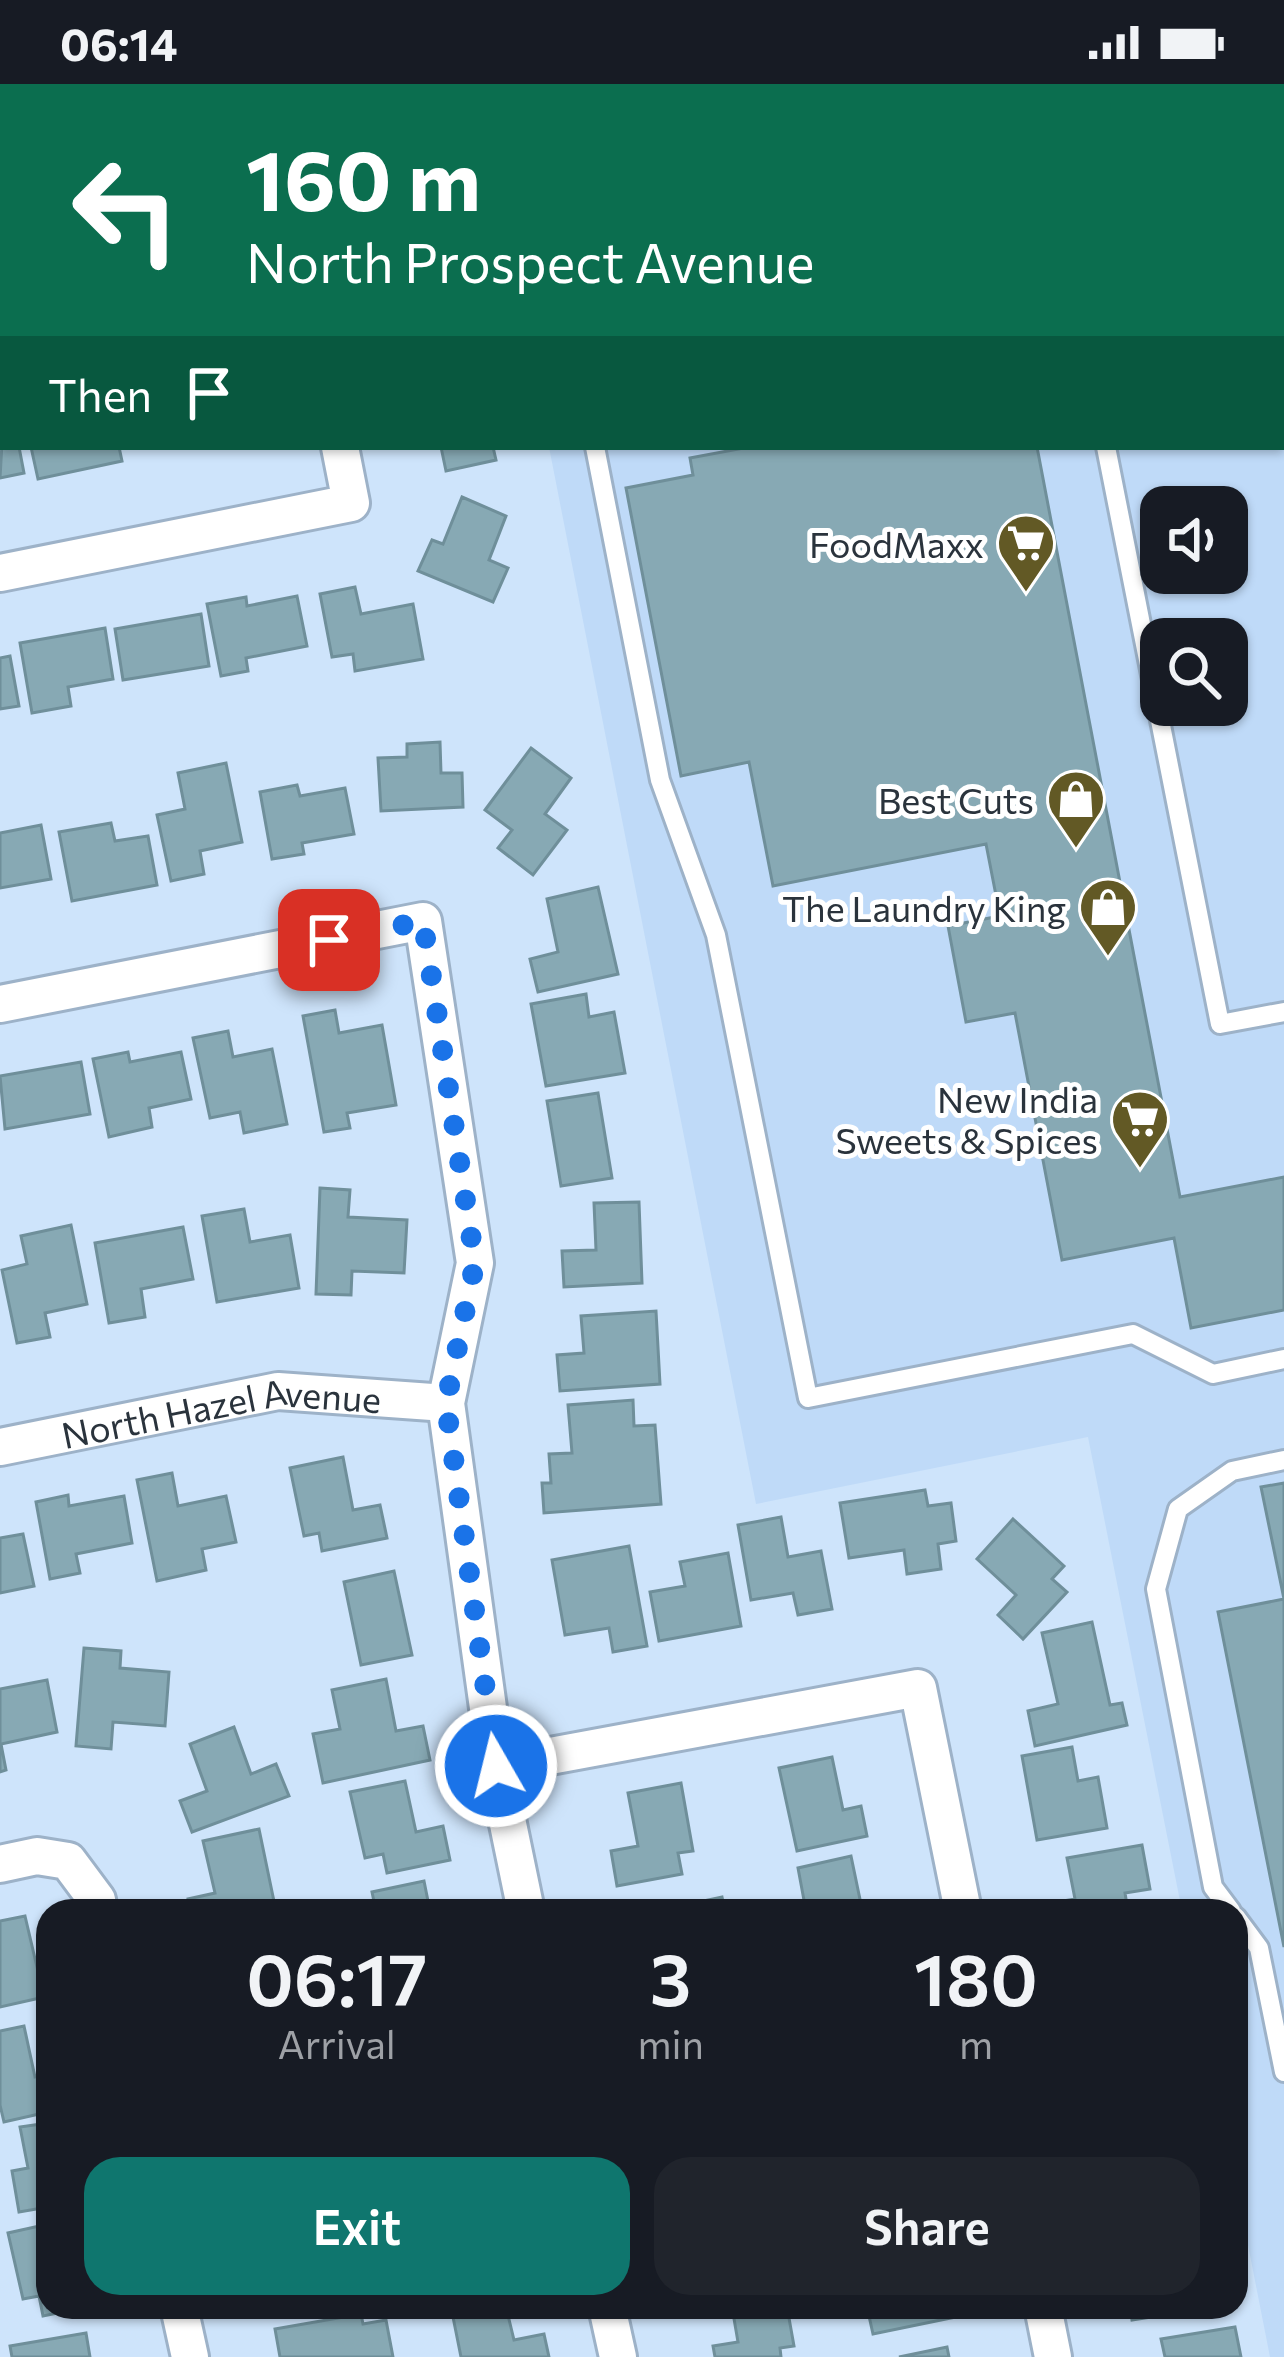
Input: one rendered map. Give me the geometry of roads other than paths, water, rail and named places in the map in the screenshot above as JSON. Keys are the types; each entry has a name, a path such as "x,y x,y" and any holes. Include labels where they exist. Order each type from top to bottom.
{"street":[{"path":"0,573 351,502 341,450"},
{"path":"0,1004 423,921 475,1263 446,1403 496,1766 524,1899"},
{"name":"North Hazel Avenue","path":"0,1448 278,1391 446,1403"},
{"path":"496,1766 918,1688 961,1899"},
{"path":"0,1864 37,1856 68,1862 96,1899"},
{"path":"182,2319 190,2357"},
{"path":"610,2319 618,2357"},
{"path":"1045,2319 1053,2357"}],"lane":[{"path":"596,450 660,780 716,935 808,1399 1133,1334 1213,1374 1284,1359"},
{"path":"1107,450 1220,1024 1284,1012"},
{"path":"1222,1899 1213,1887 1156,1589 1178,1509 1232,1471 1284,1460"},
{"path":"1248,1933 1259,1948 1284,2072"}],"place":[{"name":"FoodMaxx","path":"1026,594"},
{"name":"Best Cuts","path":"1076,850"},
{"name":"The Laundry King","path":"1108,958"},
{"name":"New India Sweets & Spices","path":"1140,1170"}]}
